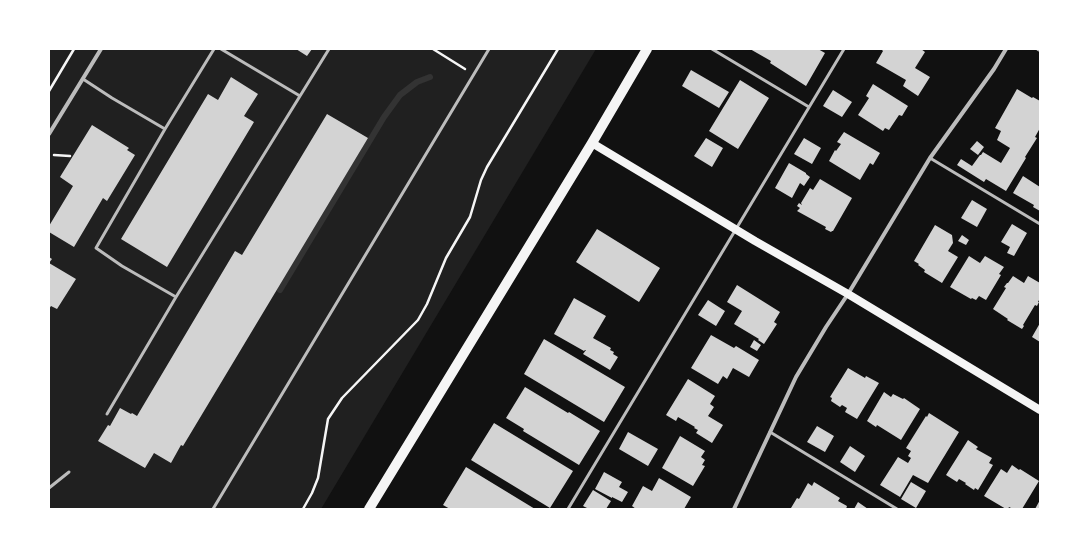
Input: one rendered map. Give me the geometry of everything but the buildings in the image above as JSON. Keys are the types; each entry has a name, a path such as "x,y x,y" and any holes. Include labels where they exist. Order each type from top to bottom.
{"main road":[{"path":"369,509 592,143 647,49"},
{"path":"592,143 848,294 1040,410"}],"street":[{"path":"49,134 101,49"},
{"path":"734,509 796,377 930,158 994,69 1006,49"}],"lane":[{"path":"176,297 122,266 96,248 165,129 214,49"},
{"path":"222,49 300,96"},
{"path":"107,414 176,297 329,49"},
{"path":"213,509 489,49"},
{"path":"712,49 809,107"},
{"path":"568,509 844,49"},
{"path":"83,79 165,129"},
{"path":"930,158 1040,224"},
{"path":"770,432 897,509"},
{"path":"49,488 69,472"}],"path":[{"path":"49,92 74,49"},
{"path":"433,49 463,67"},
{"path":"303,509 318,478 328,419 342,398 418,320 427,304 446,258 470,217 487,167 558,49"},
{"path":"54,155 70,156"}],"shaded area":[{"path":"49,49 596,49 321,509 49,509"}],"waterway":[{"path":"280,290 384,117 400,95 417,82 430,77"}]}
